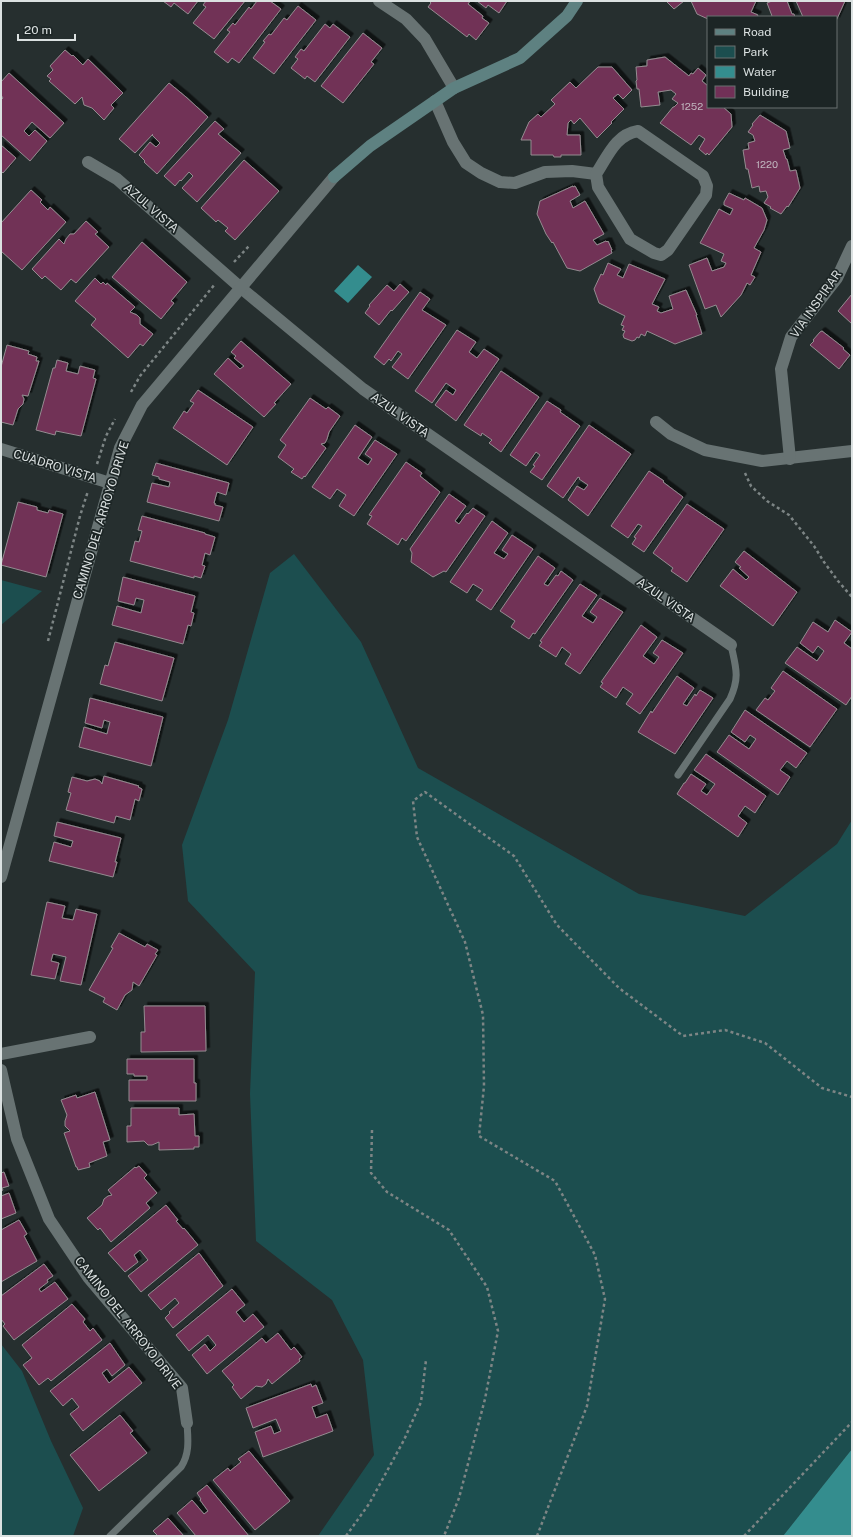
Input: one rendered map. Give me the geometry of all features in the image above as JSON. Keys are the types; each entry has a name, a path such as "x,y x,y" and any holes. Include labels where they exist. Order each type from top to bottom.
{"street":[{"path":"379,1 406,19 425,39 454,88"},
{"path":"577,1 567,16 520,58 454,88 436,101 453,142 466,163 481,173 500,182 515,184 545,172 572,171 596,174"},
{"name":"CAMINO DEL ARROYO DRIVE","path":"2,872 120,448 142,405 334,178 370,146 436,101"},
{"path":"638,131 703,176 707,186 706,195 668,250 661,255 654,253 630,239 598,187 596,174 619,139 629,133 638,131"},
{"name":"AZUL VISTA","path":"88,162 117,179 241,288 363,389 731,645"},
{"name":"VIA INSPIRAR","path":"790,459 781,369 791,337 837,278 852,246"},
{"path":"656,422 671,434 705,450 762,461 852,451"},
{"name":"CUADRO VISTA","path":"1,450 110,483"},
{"path":"1,1054 90,1037"},
{"name":"CAMINO DEL ARROYO DRIVE","path":"1,1070 17,1139 49,1219 88,1277 182,1388 187,1423"}],"lane":[{"path":"678,775 730,699 735,689 737,676 731,645"},
{"path":"110,1536 181,1467 187,1453 187,1423"}],"path":[{"path":"738,456 751,486 768,501 789,515 814,546 838,581 852,597"},
{"path":"537,1536 587,1406 606,1299 596,1255 555,1181 479,1136 484,1086 483,1015 465,942 417,837 412,801 425,792 514,856 557,925 619,988 683,1036 725,1030 765,1043 822,1088 852,1097"},
{"path":"372,1130 371,1173 387,1192 449,1230 487,1287 498,1331 486,1399 459,1498 444,1536"},
{"path":"346,1536 369,1504 404,1440 421,1402 426,1360"},
{"path":"744,1536 852,1422"}],"green space":[{"path":"294,554 361,642 418,768 639,894 745,916 837,844 852,820 852,1449 783,1536 318,1536 374,1455 363,1360 332,1300 256,1241 250,1094 255,972 188,901 182,845 228,720 270,573"},
{"path":"1,580 42,591 1,625"},
{"path":"1,1344 22,1371 51,1441 83,1508 73,1536 1,1536"}],"water":[{"path":"358,265 372,277 348,303 334,291"},
{"path":"852,1449 852,1536 783,1536"}],"building":[{"path":"163,1 198,1 188,14 174,3 171,7"},
{"path":"206,1 245,1 214,39 193,23 206,7 203,5"},
{"path":"257,1 270,1 281,9 239,63 232,58 228,63 214,52 230,32 227,30 233,23 235,25 249,7 251,9"},
{"path":"429,1 470,1 468,4 489,23 476,40 469,34 467,37 428,7 431,3"},
{"path":"477,1 507,1 499,13 488,5 486,8"},
{"path":"666,1 684,1 674,9"},
{"path":"691,1 756,1 751,12 758,15 707,16 707,19 697,14"},
{"path":"772,1 787,1 792,14 794,14 795,16 772,16 767,3"},
{"path":"796,1 845,1 837,19 837,16 803,16"},
{"path":"298,6 316,20 274,74 253,58 269,34 271,35 284,18 287,20"},
{"path":"325,24 330,28 333,24 350,37 315,82 307,76 305,79 291,68 298,59 295,57 301,49 304,51"},
{"path":"363,33 382,48 371,62 374,64 343,103 321,86"},
{"path":"65,50 72,56 73,55 83,65 88,59 123,93 111,105 114,108 104,120 92,108 84,105 82,97 75,104 49,81 51,79 47,76 53,70 50,66"},
{"path":"665,57 689,76 698,68 706,75 702,81 707,85 707,108 724,108 731,114 732,127 709,155 707,153 706,155 699,149 705,139 699,135 691,145 660,123 678,103 672,99 676,94 671,90 658,92 660,105 641,107 639,89 637,89 636,81 636,67 647,66 647,60"},
{"path":"598,67 612,67 632,90 623,99 618,94 613,98 624,109 597,138 580,118 574,124 571,120 568,123 567,135 580,135 581,155 561,155 561,157 554,157 553,155 531,155 531,140 521,140 529,122 538,114 541,117 555,104 551,100 570,82 576,88"},
{"path":"9,73 64,123 50,138 32,122 24,131 29,136 35,130 47,141 30,161 1,135 1,100 3,98 1,95 1,82"},
{"path":"169,83 208,117 157,174 139,155 150,142 156,147 160,143 152,135 135,153 119,139"},
{"path":"760,115 786,131 790,148 783,150 790,171 796,170 800,188 788,207 787,206 781,214 764,203 768,197 766,191 760,192 759,186 752,188 748,169 746,169 743,150 749,149 748,143 755,141 753,135 748,132 753,125 752,124"},
{"path":"215,121 224,129 218,134 241,153 197,202 182,188 193,176 189,172 175,186 164,176"},
{"path":"1,145 16,158 3,173 1,171"},
{"path":"244,160 279,191 235,240 225,231 228,228 218,220 216,222 201,208"},
{"path":"575,186 580,195 570,201 573,208 585,201 604,234 593,240 597,245 608,241 612,250 612,253 580,271 567,268 553,242 552,243 546,234 537,214 540,201"},
{"path":"31,190 42,200 40,202 48,210 50,207 66,222 22,270 1,251 1,223"},
{"path":"729,193 744,200 745,198 762,208 767,220 764,230 754,248 761,252 751,275 755,277 750,285 747,283 741,295 721,317 716,305 705,309 689,265 707,258 712,271 724,267 726,263 721,261 724,254 700,243 719,209 730,215 733,209 724,205"},
{"path":"86,221 98,232 95,234 109,247 76,283 71,279 61,290 45,276 42,279 32,269 59,239 64,244 70,234 74,234"},
{"path":"142,242 187,282 171,301 174,303 161,319 112,277"},
{"path":"608,263 621,269 617,275 623,278 629,264 665,279 652,304 659,307 657,311 661,313 673,309 669,296 686,290 697,315 702,334 675,344 647,331 645,336 641,334 639,338 637,337 632,341 624,338 623,335 625,331 622,330 624,326 621,325 625,316 599,303 594,289 601,274 603,275"},
{"path":"95,278 101,284 103,282 106,285 107,283 135,307 130,312 137,315 140,318 140,324 153,334 143,346 140,344 128,358 91,325 96,319 75,301"},
{"path":"400,284 409,292 392,311 391,310 379,325 365,313 370,306 369,305 387,285 394,291"},
{"path":"420,292 430,299 422,310 446,325 408,379 392,367 402,354 398,351 391,361 389,359 384,365 374,357"},
{"path":"852,294 852,324 838,311"},
{"path":"457,330 476,342 469,352 477,358 484,349 499,359 456,421 435,405 446,390 453,395 456,390 446,383 432,403 415,391"},
{"path":"822,331 844,348 843,349 850,355 839,369 810,345"},
{"path":"241,341 291,384 264,417 214,374 228,358 240,369 244,366 234,358 236,356 231,352"},
{"path":"7,345 29,351 28,354 37,357 36,361 39,361 28,396 22,395 24,399 23,404 18,409 13,425 1,422 1,367"},
{"path":"57,360 68,363 66,371 78,374 80,366 95,370 93,378 96,379 81,436 56,431 55,435 36,430 53,368 55,368"},
{"path":"501,371 539,397 501,452 489,443 492,440 482,433 481,436 464,425"},
{"path":"198,390 253,427 227,465 173,428 184,411 187,413 194,403 190,401"},
{"path":"310,398 326,409 328,407 340,416 329,432 325,443 321,444 326,448 302,479 291,472 294,469 278,457 286,445 280,440"},
{"path":"547,401 561,410 560,412 580,426 542,480 530,472 535,466 533,465 540,455 536,452 526,466 510,455"},
{"path":"355,425 372,437 358,458 368,465 372,459 365,454 375,440 397,454 354,516 339,506 346,495 337,489 330,499 312,487"},
{"path":"589,425 631,454 588,516 568,500 577,486 584,490 588,485 579,479 580,478 578,477 563,498 547,486"},
{"path":"406,462 422,473 420,476 440,492 406,541 402,538 398,545 367,524 372,516 369,515"},
{"path":"156,463 229,483 226,495 217,492 214,503 215,505 223,507 219,521 147,502 152,483 169,487 170,482 152,475"},
{"path":"649,471 683,497 644,552 632,544 636,538 634,537 642,526 638,524 628,538 611,526"},
{"path":"449,494 466,506 455,521 459,524 467,513 468,514 473,508 485,516 446,572 444,571 433,577 411,562 412,553 410,549"},
{"path":"18,502 37,507 37,510 48,513 49,510 63,514 46,577 1,565"},
{"path":"687,504 724,529 687,582 671,571 673,568 653,553"},
{"path":"142,516 215,537 210,555 205,553 202,565 205,566 201,578 194,576 194,578 130,561 135,541 139,542 142,531 138,530"},
{"path":"492,521 508,533 494,553 504,559 508,554 502,550 512,535 533,549 491,610 476,600 483,590 473,584 467,593 450,582"},
{"path":"744,551 797,592 773,626 720,586 733,569 746,580 749,577 735,562"},
{"path":"538,556 555,568 544,584 548,586 561,571 573,580 535,634 533,633 529,639 511,627 515,621 500,611"},
{"path":"123,577 195,596 191,612 194,613 191,626 188,625 183,644 112,625 117,606 141,613 144,600 136,598 134,605 118,601"},
{"path":"580,584 597,595 582,616 593,623 597,617 590,612 600,598 623,612 580,674 565,664 571,654 562,647 556,657 539,646 542,642 540,641"},
{"path":"835,620 852,632 844,643 852,649 852,696 846,705 785,663 797,647 817,661 824,651 818,646 813,653 800,643 813,622 828,632"},
{"path":"641,625 657,637 643,656 654,664 659,657 653,653 662,640 683,653 640,714 626,704 633,694 623,687 616,698 600,687 603,683 601,682"},
{"path":"115,642 174,658 162,701 100,684 105,665 108,666"},
{"path":"783,671 837,709 810,747 756,710 765,698 768,700 775,691 771,688"},
{"path":"677,676 694,688 683,704 687,706 695,694 696,696 700,690 713,698 675,754 638,732 651,711 652,713"},
{"path":"90,698 163,717 151,766 79,747 84,727 107,734 110,722 104,720 102,728 85,723"},
{"path":"745,710 807,753 796,768 787,761 780,770 790,777 778,795 717,752 729,735 749,749 756,739 750,735 745,742 731,732"},
{"path":"706,754 766,796 755,813 745,806 738,816 747,823 738,837 677,794 691,774 706,784 701,791 707,795 715,784 694,770"},
{"path":"104,776 139,786 138,787 142,789 139,801 135,799 130,820 116,816 114,823 66,810 71,793 68,792 72,777 87,781 95,779 100,781 102,784"},
{"path":"57,822 121,838 113,877 49,861 54,842 71,847 73,841 54,836"},
{"path":"47,902 65,906 62,918 73,920 76,909 97,914 81,985 60,981 66,957 53,954 51,961 59,963 55,979 31,975"},
{"path":"119,933 145,947 147,944 158,950 155,954 157,955 139,986 133,982 132,990 125,995 117,1010 103,1002 105,998 89,990 113,948 111,947"},
{"path":"144,1006 205,1006 206,1051 141,1052 141,1032 145,1032"},
{"path":"127,1059 194,1059 196,1101 129,1101 129,1080 147,1080 147,1076 134,1076 134,1074 127,1074"},
{"path":"95,1092 110,1140 103,1142 107,1156 89,1163 90,1167 78,1170 64,1133 70,1131 65,1126 67,1115 61,1100 76,1095 77,1098"},
{"path":"131,1108 179,1108 179,1115 194,1114 195,1136 199,1136 199,1147 194,1147 194,1149 159,1150 159,1142 148,1145 144,1141 127,1142 127,1126 131,1126"},
{"path":"139,1166 147,1175 144,1178 157,1193 146,1203 150,1208 111,1242 100,1228 98,1230 87,1218 102,1205 104,1199 112,1195 108,1190 135,1167 136,1168"},
{"path":"4,1172 9,1186 2,1188 3,1190 1,1191 1,1173"},
{"path":"9,1193 16,1213 1,1219 1,1196"},
{"path":"166,1205 178,1220 176,1221 198,1245 141,1292 128,1276 148,1260 140,1250 134,1255 138,1262 125,1272 108,1253"},
{"path":"19,1220 27,1234 24,1236 37,1261 1,1282 1,1230"},
{"path":"199,1253 223,1286 173,1328 165,1318 179,1303 175,1298 161,1310 148,1295"},
{"path":"44,1264 53,1276 39,1289 41,1292 55,1282 68,1299 14,1340 3,1326 5,1324 1,1319 1,1296"},
{"path":"232,1289 245,1305 236,1312 244,1322 253,1314 264,1327 207,1374 192,1355 205,1344 210,1351 216,1345 208,1335 189,1351 176,1335"},
{"path":"72,1304 85,1319 83,1322 90,1331 93,1328 102,1340 51,1381 48,1378 39,1385 23,1365 32,1358 22,1345"},
{"path":"278,1333 291,1350 294,1347 295,1348 302,1357 299,1359 300,1361 272,1384 268,1379 266,1384 262,1387 256,1386 241,1399 232,1387 234,1385 222,1371 262,1338 266,1343"},
{"path":"110,1343 125,1365 112,1376 107,1369 102,1373 109,1383 129,1367 142,1383 83,1431 70,1414 79,1407 72,1398 63,1406 50,1391"},
{"path":"311,1384 312,1387 316,1385 323,1403 312,1407 316,1418 327,1414 333,1431 263,1457 255,1432 271,1426 274,1434 281,1431 276,1419 253,1428 246,1408"},
{"path":"120,1415 133,1431 130,1433 147,1453 99,1491 70,1455"},
{"path":"249,1451 290,1501 255,1530 213,1480 228,1468 230,1471 241,1462 238,1459"},
{"path":"207,1485 249,1536 196,1536 177,1513 192,1500 204,1514 208,1511 197,1493"},
{"path":"168,1518 184,1536 158,1536 153,1531"}]}
